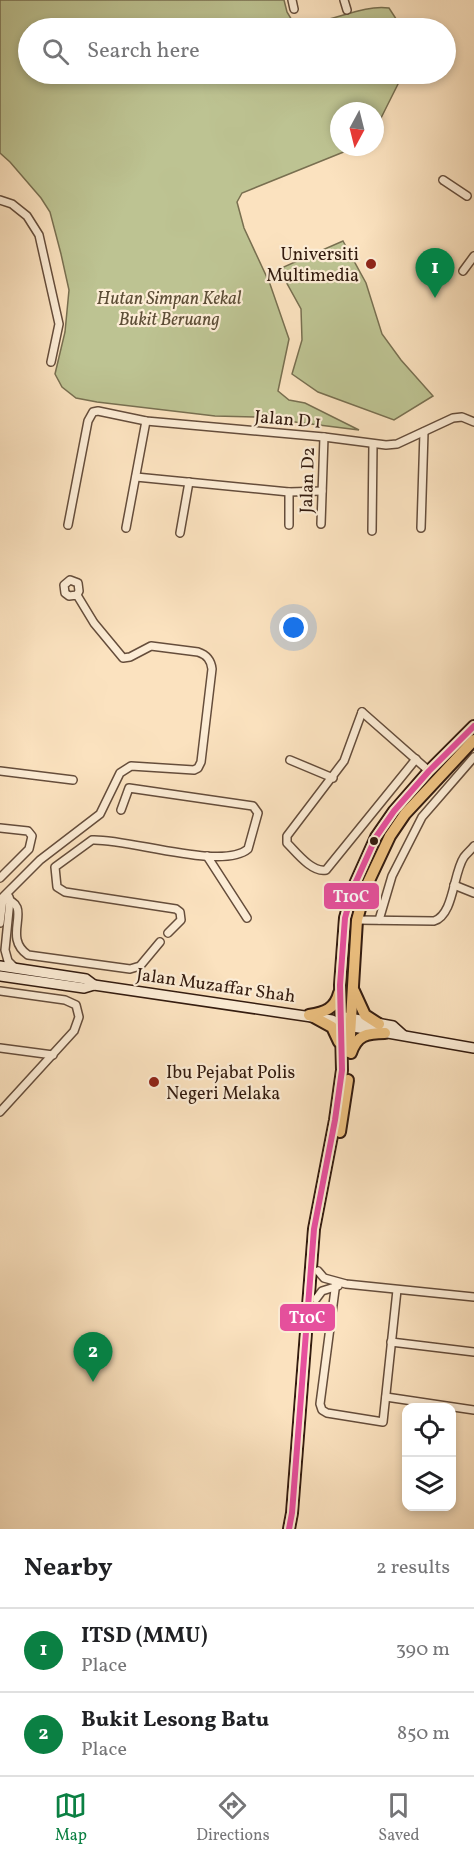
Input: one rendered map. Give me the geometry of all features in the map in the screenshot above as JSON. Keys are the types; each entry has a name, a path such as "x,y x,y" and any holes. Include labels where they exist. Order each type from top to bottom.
{"main road":[{"path":"309,1016 333,1006 339,996 345,918 354,886 376,837 394,811 429,771 474,726"},
{"path":"343,1021 352,982 357,920 366,887 390,836 405,814 474,740"},
{"name":"Jalan Muzaffar Shah","path":"0,966 86,979 94,985"},
{"name":"Jalan Muzaffar Shah","path":"0,976 84,988 94,985 382,1028 393,1026 404,1035 474,1048"},
{"path":"289,1529 314,1229 345,1058 361,1036 382,1028 362,1011 352,982"},
{"path":"296,1529 327,1192 345,1107 345,1058 340,985"},
{"path":"309,1016 327,1024 334,1030 345,1058"}],"street":[{"path":"292,0 294,9"},
{"path":"344,0 347,10"},
{"path":"443,180 467,196"},
{"path":"0,200 12,204 27,216 39,235 59,324 51,362"},
{"path":"463,271 474,256"},
{"name":"Jalan D 1","path":"68,525 88,421 93,412 98,411 146,421 324,437 373,444 398,444 458,417 474,422"},
{"path":"126,528 146,421"},
{"path":"421,528 424,432"},
{"name":"Jalan D2","path":"321,524 324,437"},
{"path":"372,531 373,444"},
{"path":"136,477 289,492 322,491"},
{"path":"180,533 189,482"},
{"path":"289,492 290,525"},
{"path":"0,923 5,898 37,862 100,814 120,773 131,766 194,770 201,762 211,662 205,654 147,646 130,657 123,658 94,623 77,595"},
{"path":"416,759 326,870 316,869 287,843 286,838 344,761 363,715 392,737 416,759 429,771"},
{"path":"392,737 397,730"},
{"path":"379,920 392,876 422,817 474,757"},
{"path":"290,760 333,778"},
{"path":"0,771 73,780"},
{"path":"122,810 129,788 257,808 258,813 248,849 232,856 207,856 97,840 88,841 55,867 57,887 71,894 176,909 180,912 181,920 168,933"},
{"path":"0,828 28,831 32,836 27,851 0,878"},
{"path":"67,839 76,850"},
{"path":"59,844 69,856"},
{"path":"357,920 434,921 439,919 446,911 463,858 474,846"},
{"path":"27,851 37,862"},
{"path":"207,856 247,918"},
{"path":"454,885 474,893"},
{"path":"5,898 18,909 16,941 28,954 130,969 140,966 160,942"},
{"path":"5,898 5,950 8,960 15,968"},
{"path":"0,991 65,1000 76,1005 79,1011 78,1024 74,1030 0,1112"},
{"path":"0,1048 52,1055"},
{"path":"0,1100 10,1102"},
{"path":"318,1271 324,1278 336,1285"},
{"path":"316,1299 322,1291 336,1285 346,1284 474,1297"},
{"path":"336,1285 321,1410 327,1413 383,1422 397,1290"},
{"path":"391,1342 474,1352"},
{"path":"386,1397 474,1410"}],"green space":[{"name":"Hutan Simpan Kekal Bukit Beruang","path":"0,0 284,0 291,18 18,18 18,84 398,84 384,112 384,102 330,102 330,156 334,156 242,193 237,202 244,228 270,284 289,339 278,391 289,400 305,403 359,430 255,417 215,416 76,398 62,387 55,374 65,332 69,290 50,212 10,162 0,153"},
{"name":"Hutan Simpan Kekal Bukit Beruang","path":"389,8 396,18 333,18 365,9"},
{"path":"343,241 366,283 382,334 401,360 433,396 394,420 318,392 292,374 302,340 301,309 279,269"}],"transit line":[{"name":"T10C","path":"289,1529 314,1229 342,1070 340,985 345,918 354,886 376,837 394,811 429,771 474,726"}],"place":[{"name":"Universiti Multimedia","path":"371,264"},
{"name":"ITSD (MMU)","path":"435,298"},
{"name":"Ibu Pejabat Polis Negeri Melaka","path":"154,1082"},
{"name":"Bukit Lesong Batu","path":"93,1382"}]}
